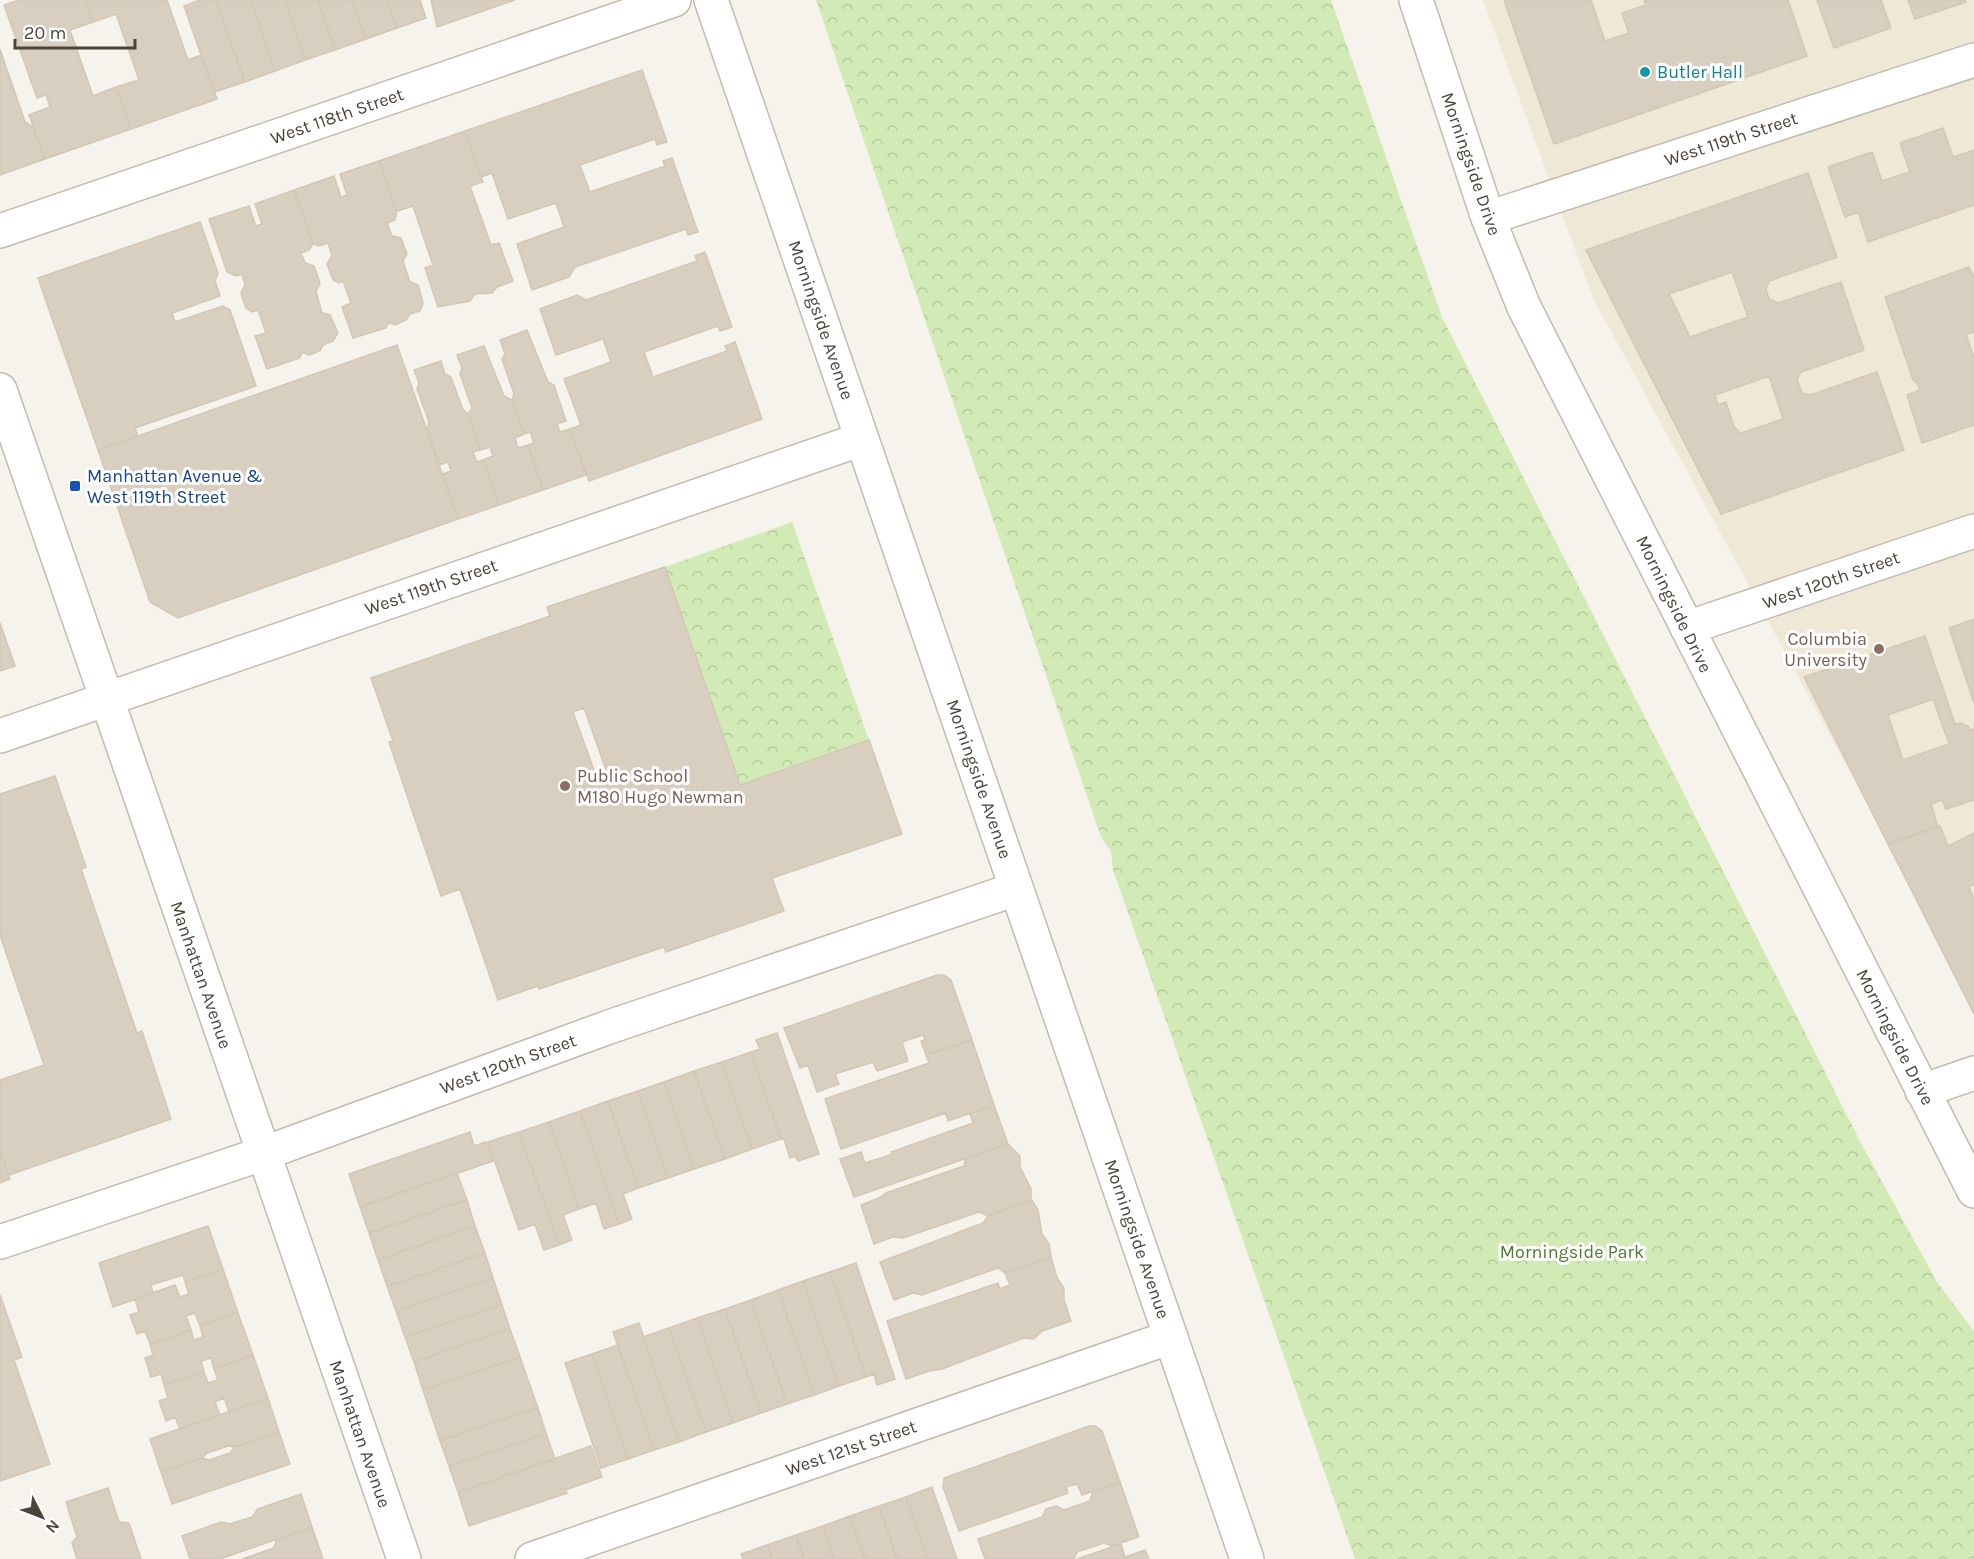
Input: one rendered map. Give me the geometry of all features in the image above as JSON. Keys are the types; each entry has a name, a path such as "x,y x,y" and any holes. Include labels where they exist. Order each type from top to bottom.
{"street":[{"name":"West 118th Street","path":"0,231 674,0"},
{"name":"Morningside Avenue","path":"711,0 1247,1559"},
{"name":"Morningside Drive","path":"1416,0 1488,218 1524,307 1974,1191"},
{"name":"West 119th Street","path":"1488,218 1974,60"},
{"name":"Manhattan Avenue","path":"0,390 262,1154 404,1559"},
{"name":"West 119th Street","path":"0,736 862,439"},
{"name":"West 120th Street","path":"1687,628 1974,531"},
{"name":"West 120th Street","path":"0,1242 262,1154 609,1027 1016,889"},
{"path":"1922,1091 1974,1073"},
{"name":"West 121st Street","path":"532,1559 1171,1337"}],"shaded area":[{"name":"Columbia University","path":"1483,0 1974,0 1974,1001 1593,298"}],"green space":[{"name":"Morningside Park","path":"816,0 1331,0 1442,317 1863,1147 1937,1282 1974,1331 1974,1559 1355,1559 1113,870 1111,852 1101,837"},
{"path":"792,522 869,740 740,785 665,567"}],"building":[{"path":"19,0 85,0 93,22 70,30 93,96 116,87 131,129 45,159 29,115 50,107 46,95 37,98 4,5"},
{"path":"85,0 167,0 188,60 201,55 217,99 131,129 116,87 139,80 116,14 93,22"},
{"path":"200,0 216,0 245,82 214,92 184,6"},
{"path":"216,0 251,0 275,71 245,82"},
{"path":"251,0 285,0 305,60 275,71"},
{"path":"285,0 318,0 335,50 305,60"},
{"path":"318,0 352,0 366,39 335,50"},
{"path":"352,0 387,0 397,28 366,39"},
{"path":"387,0 420,0 426,18 397,28"},
{"path":"431,0 515,0 437,27"},
{"name":"Butler Hall","path":"1504,0 1591,0 1605,41 1629,33 1622,13 1646,5 1644,0 1788,0 1807,56 1554,144"},
{"path":"1817,0 1881,0 1891,28 1834,48"},
{"path":"1908,0 1965,0 1966,2 1915,19"},
{"path":"0,49 25,122 33,127 45,159 0,175"},
{"path":"642,70 667,142 657,145 655,139 580,165 590,192 665,166 663,161 672,158 698,232 688,235 686,229 575,267 569,277 532,290 517,244 564,227 556,203 508,219 492,173 481,177 465,131"},
{"path":"1943,128 1953,157 1974,150 1974,205 1868,242 1858,212 1845,217 1828,167 1872,152 1882,181 1910,172 1900,143"},
{"path":"465,131 483,182 470,186 491,245 499,243 513,281 497,287 492,293 475,294 470,301 438,307 425,268 433,265 413,206 397,211 379,161"},
{"path":"379,161 397,211 395,220 387,223 392,236 401,238 407,254 403,261 410,282 418,285 423,303 420,311 410,314 406,320 395,325 389,322 386,328 353,338 342,307 351,303 343,281 339,283 333,280 327,264 332,256 328,243 319,246 313,244 294,190 334,176 341,197 347,195 340,174"},
{"path":"1808,173 1837,257 1769,281 1766,289 1769,299 1778,303 1841,282 1864,350 1801,372 1797,379 1802,393 1810,395 1877,372 1904,450 1721,514 1586,250","holes":["1732,272 1748,317 1690,337 1669,294","1769,376 1783,419 1741,433 1734,427 1726,402 1718,405 1715,395"]},
{"path":"294,190 313,244 309,250 301,253 305,263 314,266 320,283 316,292 322,313 330,315 338,333 333,341 323,345 320,351 309,355 302,352 300,358 267,369 255,336 266,333 258,310 252,312 246,308 241,293 245,285 242,274 236,276 227,272 209,219 249,206 256,226 262,224 255,204"},
{"path":"200,222 218,273 215,281 220,296 172,313 175,322 223,306 230,310 256,386 135,428 138,436 98,450 38,278"},
{"path":"705,252 732,327 720,331 718,326 644,352 653,377 727,351 725,346 735,342 762,419 589,481 570,429 581,425 564,379 611,362 603,339 556,355 540,309 577,295 586,300 697,261 695,256"},
{"path":"1969,267 1974,277 1974,332 1966,334 1974,358 1974,425 1922,443 1907,395 1920,390 1913,380 1885,297"},
{"path":"527,330 548,382 554,385 566,421 557,424 560,432 570,429 586,475 543,490 528,445 534,443 530,432 524,434 512,400 514,394 502,359 505,354 500,340"},
{"path":"397,345 458,519 178,618 150,602 98,450"},
{"path":"484,346 504,396 512,400 524,434 515,438 518,448 528,445 543,490 499,505 483,460 493,456 490,447 480,450 468,414 472,408 460,374 462,368 457,355"},
{"path":"441,361 445,374 451,377 463,410 468,414 480,450 473,452 477,462 483,460 499,505 458,519 443,474 451,471 448,462 439,465 427,430 429,422 417,389 419,383 414,370"},
{"path":"665,567 740,785 869,740 902,834 772,878 784,911 666,952 664,947 539,989 538,986 498,1000 460,889 441,896 389,742 393,741 371,678 550,616 547,607","holes":["584,708 610,781 599,784 573,712"]},
{"path":"1974,619 1974,703 1949,628"},
{"path":"0,623 15,666 0,671"},
{"path":"1925,636 1955,724 1961,723 1968,726 1970,730 1974,729 1974,800 1946,809 1942,800 1931,804 1938,827 1888,844 1804,677","holes":["1933,699 1949,744 1903,760 1888,715"]},
{"path":"55,776 86,867 81,869 137,1033 142,1031 171,1119 9,1175 0,1152 0,1080 44,1065 0,935 0,794"},
{"path":"1940,826 1948,846 1974,833 1974,885 1969,886 1974,900 1974,1014 1888,844"},
{"path":"937,975 944,975 951,980 972,1040 926,1055 921,1041 925,1040 923,1035 902,1042 908,1061 877,1071 873,1062 835,1074 839,1084 817,1092 808,1065 800,1068 784,1028"},
{"path":"777,1033 819,1154 798,1161 795,1156 790,1158 784,1139 781,1139 751,1052 760,1049 756,1040"},
{"path":"972,1040 994,1105 948,1121 946,1113 841,1149 825,1099 929,1063 926,1055"},
{"path":"751,1052 781,1139 752,1149 722,1062"},
{"path":"722,1062 752,1149 725,1159 694,1071"},
{"path":"694,1071 725,1159 694,1169 664,1082"},
{"path":"664,1082 694,1169 668,1178 638,1091"},
{"path":"638,1091 668,1178 638,1188 608,1101"},
{"path":"608,1101 638,1188 623,1194 632,1219 619,1224 580,1111"},
{"path":"994,1105 1008,1144 854,1197 840,1159 861,1152 865,1163 893,1154 891,1152 973,1123 970,1113"},
{"path":"580,1111 619,1224 604,1229 596,1203 579,1209 549,1122"},
{"path":"549,1122 579,1209 563,1215 572,1240 559,1245 519,1132"},
{"path":"470,1132 474,1146 486,1142 493,1161 360,1207 349,1174"},
{"path":"519,1132 559,1245 544,1250 535,1224 519,1230 488,1142"},
{"path":"1008,1144 1020,1156 1020,1167 1031,1189 1031,1199 988,1216 979,1212 903,1238 893,1237 874,1244 861,1205 886,1193 964,1166 965,1159"},
{"path":"0,1152 10,1179 0,1183"},
{"path":"457,1173 467,1200 369,1233 360,1207"},
{"path":"1031,1199 1038,1210 1042,1234 1049,1244 1051,1257 1005,1273 998,1268 922,1295 913,1293 894,1300 880,1262 983,1223 988,1216"},
{"path":"467,1200 475,1226 378,1260 369,1233"},
{"path":"208,1226 223,1269 185,1282 183,1275 151,1285 153,1293 113,1307 99,1263"},
{"path":"475,1226 485,1253 387,1286 378,1260"},
{"path":"485,1253 493,1278 396,1311 387,1286"},
{"path":"1051,1257 1057,1278 1064,1288 1064,1300 1071,1321 1042,1331 1034,1339 1024,1338 942,1369 906,1379 887,1321 998,1283 1000,1289 1010,1285 1005,1273"},
{"path":"856,1263 895,1379 877,1385 874,1374 866,1377 830,1272"},
{"path":"223,1269 238,1313 200,1326 195,1313 186,1316 191,1330 150,1344 145,1331 137,1334 130,1315 139,1312 135,1299 175,1285 180,1297 189,1294 185,1282"},
{"path":"830,1272 866,1377 839,1386 803,1281"},
{"path":"493,1278 502,1305 405,1337 396,1311"},
{"path":"803,1281 839,1386 814,1395 778,1290"},
{"path":"778,1290 814,1395 787,1404 751,1300"},
{"path":"0,1295 22,1357 14,1360 50,1464 0,1481"},
{"path":"751,1300 787,1404 761,1413 725,1309"},
{"path":"502,1305 510,1329 414,1362 405,1337"},
{"path":"725,1309 761,1413 733,1423 697,1318"},
{"path":"238,1313 253,1355 214,1369 211,1358 201,1361 204,1372 164,1385 161,1374 151,1377 145,1358 153,1355 150,1344 191,1330 194,1340 203,1337 200,1326"},
{"path":"697,1318 733,1423 706,1432 669,1328"},
{"path":"639,1323 679,1442 654,1450 613,1332"},
{"path":"669,1328 706,1432 679,1442 643,1337"},
{"path":"510,1329 520,1357 423,1390 414,1362"},
{"path":"618,1345 654,1450 628,1459 592,1354"},
{"path":"592,1354 628,1459 601,1468 565,1363"},
{"path":"253,1355 268,1398 229,1412 224,1398 215,1402 220,1415 180,1429 175,1417 166,1421 159,1401 168,1398 164,1385 204,1372 208,1383 218,1380 214,1369"},
{"path":"520,1357 538,1408 440,1441 423,1390"},
{"path":"268,1398 279,1432 235,1447 228,1446 207,1453 202,1458 161,1472 150,1439"},
{"path":"538,1408 546,1433 449,1466 440,1441"},
{"path":"1089,1426 1095,1426 1102,1431 1120,1482 1082,1495 1077,1484 1066,1487 1068,1493 959,1531 943,1487 944,1478"},
{"path":"279,1432 290,1464 172,1504 161,1472 202,1458 209,1460 230,1453 235,1447"},
{"path":"546,1433 555,1459 458,1492 449,1466"},
{"path":"591,1446 602,1477 565,1490 567,1493 469,1526 458,1492"},
{"path":"1120,1482 1139,1537 1111,1546 1104,1543 1077,1552 1074,1559 985,1559 978,1539 1042,1517 1046,1509 1056,1506 1064,1510 1090,1501 1093,1491"},
{"path":"932,1487 957,1559 927,1559 906,1497"},
{"path":"108,1488 119,1522 129,1523 141,1559 77,1559 72,1543 77,1537 66,1502"},
{"path":"301,1494 312,1527 220,1559 190,1559 182,1536 221,1522 230,1524 252,1517 258,1509"},
{"path":"906,1497 927,1559 897,1559 879,1506"},
{"path":"879,1506 897,1559 865,1559 850,1516"},
{"path":"850,1516 865,1559 834,1559 823,1526"},
{"path":"823,1526 834,1559 804,1559 796,1535"},
{"path":"312,1527 323,1559 242,1559 274,1548 277,1539"},
{"path":"796,1535 804,1559 772,1559 767,1545"},
{"path":"1121,1544 1125,1557 1145,1550 1149,1559 1077,1559"},
{"path":"767,1545 772,1559 743,1559 741,1554"}],"place":[{"name":"Butler Hall","path":"1645,72"},
{"name":"Manhattan Avenue & West 119th Street","path":"75,486"},
{"name":"Columbia University","path":"1879,649"},
{"name":"Public School M180 Hugo Newman","path":"565,786"}]}
